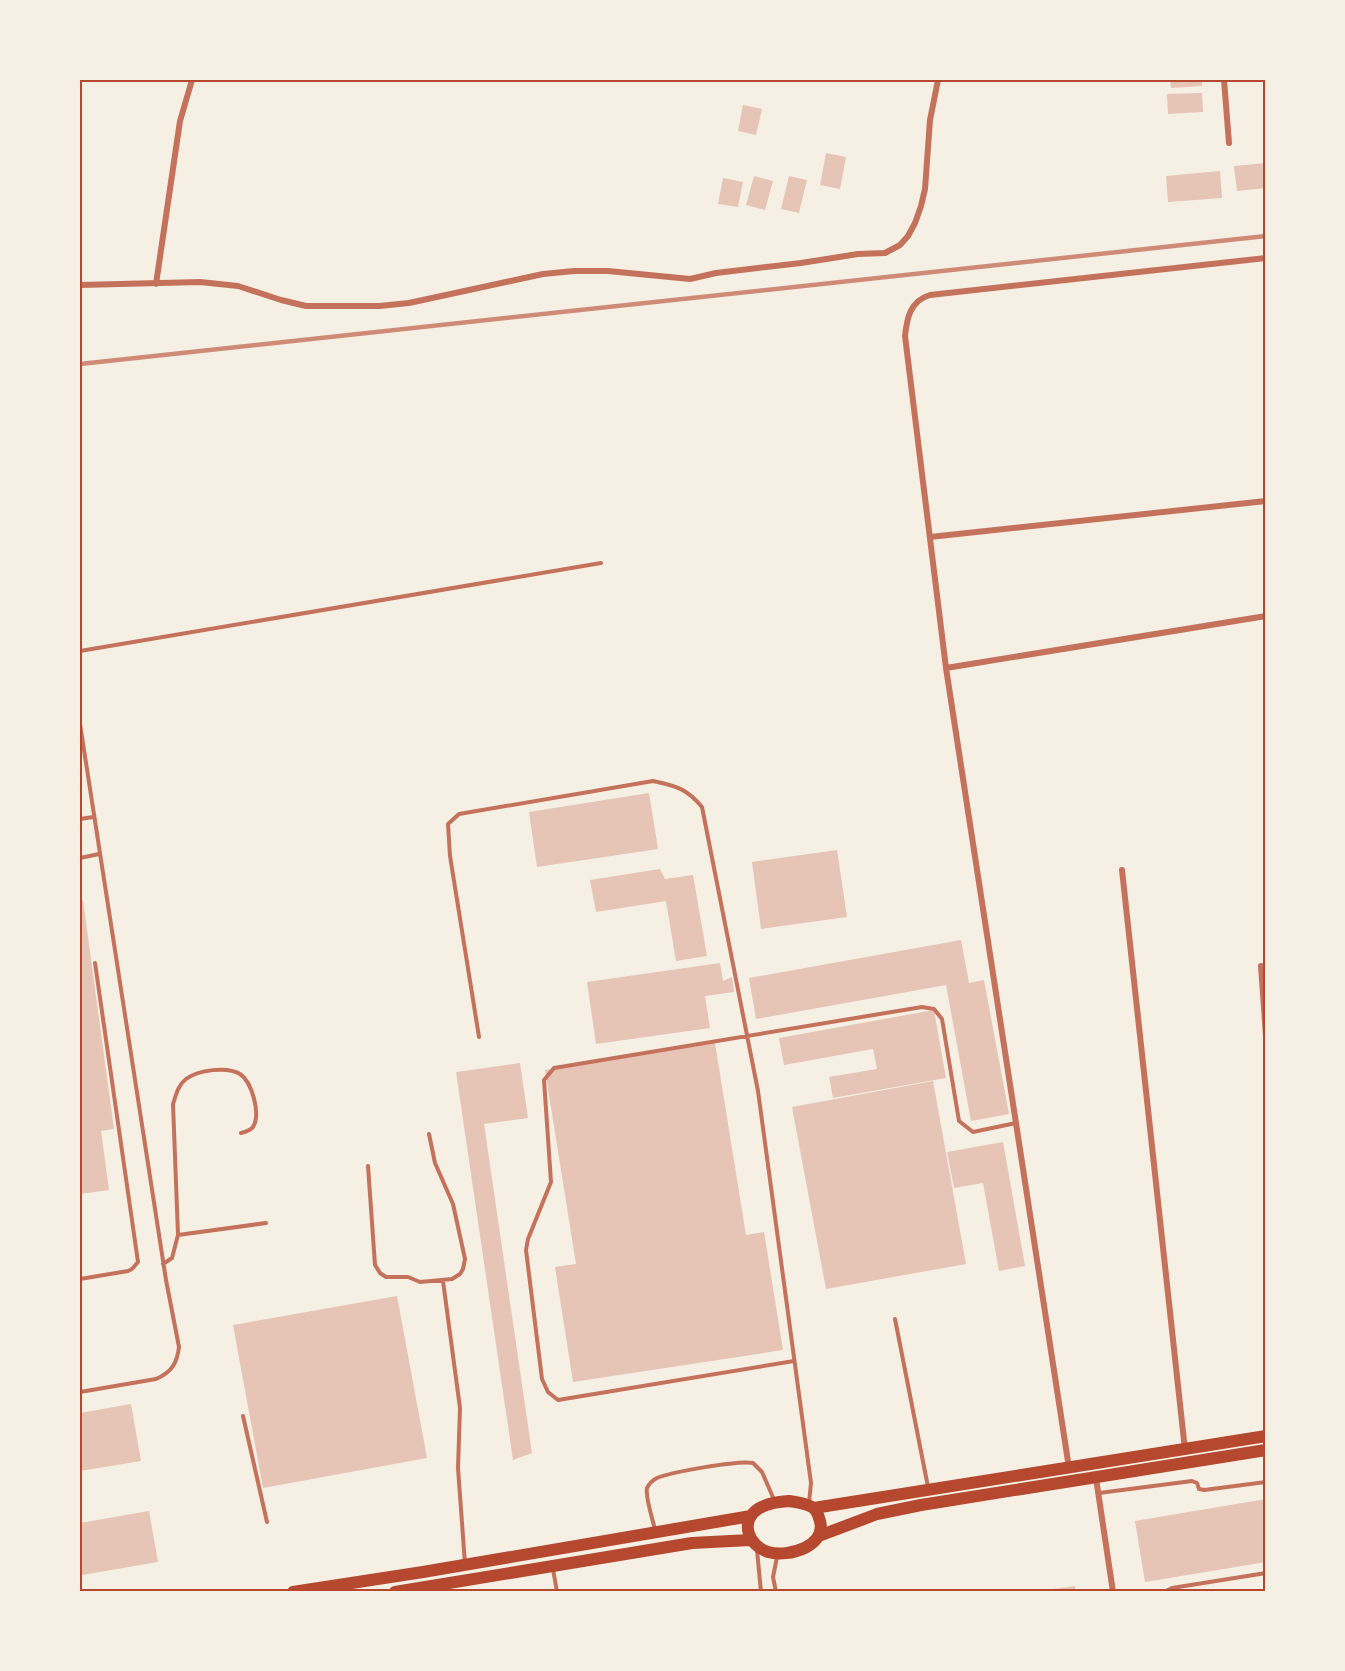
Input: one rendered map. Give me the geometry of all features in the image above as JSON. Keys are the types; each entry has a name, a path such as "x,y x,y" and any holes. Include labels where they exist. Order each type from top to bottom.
{"main road":[{"path":"1266,1436 929,1491 812,1507 789,1501 775,1502 756,1510 751,1516 747,1532 754,1543 766,1551 777,1554 798,1551 812,1544 819,1536 877,1514 1266,1450"},
{"path":"812,1507 820,1520 819,1536"},
{"path":"293,1592 751,1516"},
{"path":"395,1592 692,1543 754,1543"}],"street":[{"path":"156,284 180,121 192,80"},
{"path":"80,285 200,282 238,286 306,306 380,306 409,303 532,276 574,271 608,271 690,279 716,273 858,254 885,253 900,245 908,236 921,206 925,189 930,120 938,80"},
{"path":"1224,80 1229,143"},
{"path":"1069,1468 946,668 905,336 908,318 914,303 930,295 1266,258"},
{"path":"930,537 1266,501"},
{"path":"946,668 1266,616"},
{"path":"1122,870 1185,1450"},
{"path":"1261,966 1266,1036"},
{"path":"1096,1478 1113,1592"}],"lane":[{"path":"80,651 601,563"},
{"path":"80,724 179,1347 173,1367 166,1375 156,1379 80,1392"},
{"path":"479,1037 447,824 459,814 653,781 676,785 691,794 702,807 758,1090 811,1483 812,1507"},
{"path":"80,819 93,817"},
{"path":"80,858 99,854"},
{"path":"80,1279 128,1271 138,1262 95,963"},
{"path":"794,1361 558,1400 548,1392 542,1379 526,1250 528,1239 551,1182 544,1080 554,1068 922,1007 934,1009 942,1019 959,1121 973,1132 1016,1123"},
{"path":"164,1264 172,1258 178,1235 173,1104 180,1085 186,1078 218,1070 230,1071 243,1076 250,1089 256,1113 254,1126 249,1131 241,1133"},
{"path":"368,1166 375,1265 380,1273 386,1276 408,1277 420,1282 452,1280 460,1274 465,1259 453,1204 435,1163 429,1134"},
{"path":"178,1235 266,1223"},
{"path":"444,1281 460,1408 458,1468 465,1564"},
{"path":"895,1319 929,1491"},
{"path":"243,1416 267,1522"},
{"path":"655,1532 647,1490 656,1478 671,1474 735,1462 753,1463 762,1472 775,1502"},
{"path":"1099,1493 1192,1481 1204,1491 1266,1482"},
{"path":"754,1543 761,1592"},
{"path":"776,1592 773,1577 777,1554"},
{"path":"552,1566 557,1592"},
{"path":"1164,1592 1172,1588 1266,1573"}],"building":[{"path":"1170,80 1202,80 1202,86 1171,88"},
{"path":"1202,93 1203,112 1168,114 1167,94"},
{"path":"743,105 762,109 756,135 738,131"},
{"path":"826,153 846,157 840,189 820,185"},
{"path":"1266,163 1266,188 1237,191 1234,166"},
{"path":"1220,171 1222,198 1168,202 1166,176"},
{"path":"754,176 773,181 765,210 746,205"},
{"path":"789,176 807,180 799,213 781,209"},
{"path":"723,178 743,182 738,207 718,204"},
{"path":"649,793 658,849 537,867 529,812"},
{"path":"837,850 847,917 761,929 752,862"},
{"path":"660,869 665,879 693,875 707,956 676,961 666,901 596,912 590,880"},
{"path":"83,900 114,1129 101,1131 109,1190 80,1194 80,901"},
{"path":"961,940 969,983 984,980 1009,1114 971,1121 946,985 756,1019 749,978"},
{"path":"720,963 723,981 732,977 734,992 705,996 710,1028 596,1044 587,982"},
{"path":"934,1010 946,1078 833,1098 829,1077 877,1069 873,1049 784,1065 779,1038"},
{"path":"715,1043 746,1235 764,1232 783,1350 573,1382 555,1267 576,1264 545,1070"},
{"path":"520,1063 528,1118 484,1124 532,1453 513,1460 456,1072"},
{"path":"933,1081 966,1264 826,1289 792,1107"},
{"path":"1003,1142 1025,1266 999,1271 983,1183 954,1188 947,1152"},
{"path":"397,1296 427,1458 263,1488 233,1325"},
{"path":"131,1404 141,1461 80,1471 80,1413"},
{"path":"1266,1499 1266,1562 1145,1582 1135,1521"},
{"path":"149,1511 158,1562 82,1575 80,1523"},
{"path":"1075,1586 1076,1592 1046,1592 1046,1590"}],"railway":[{"path":"80,364 1266,236"}]}
